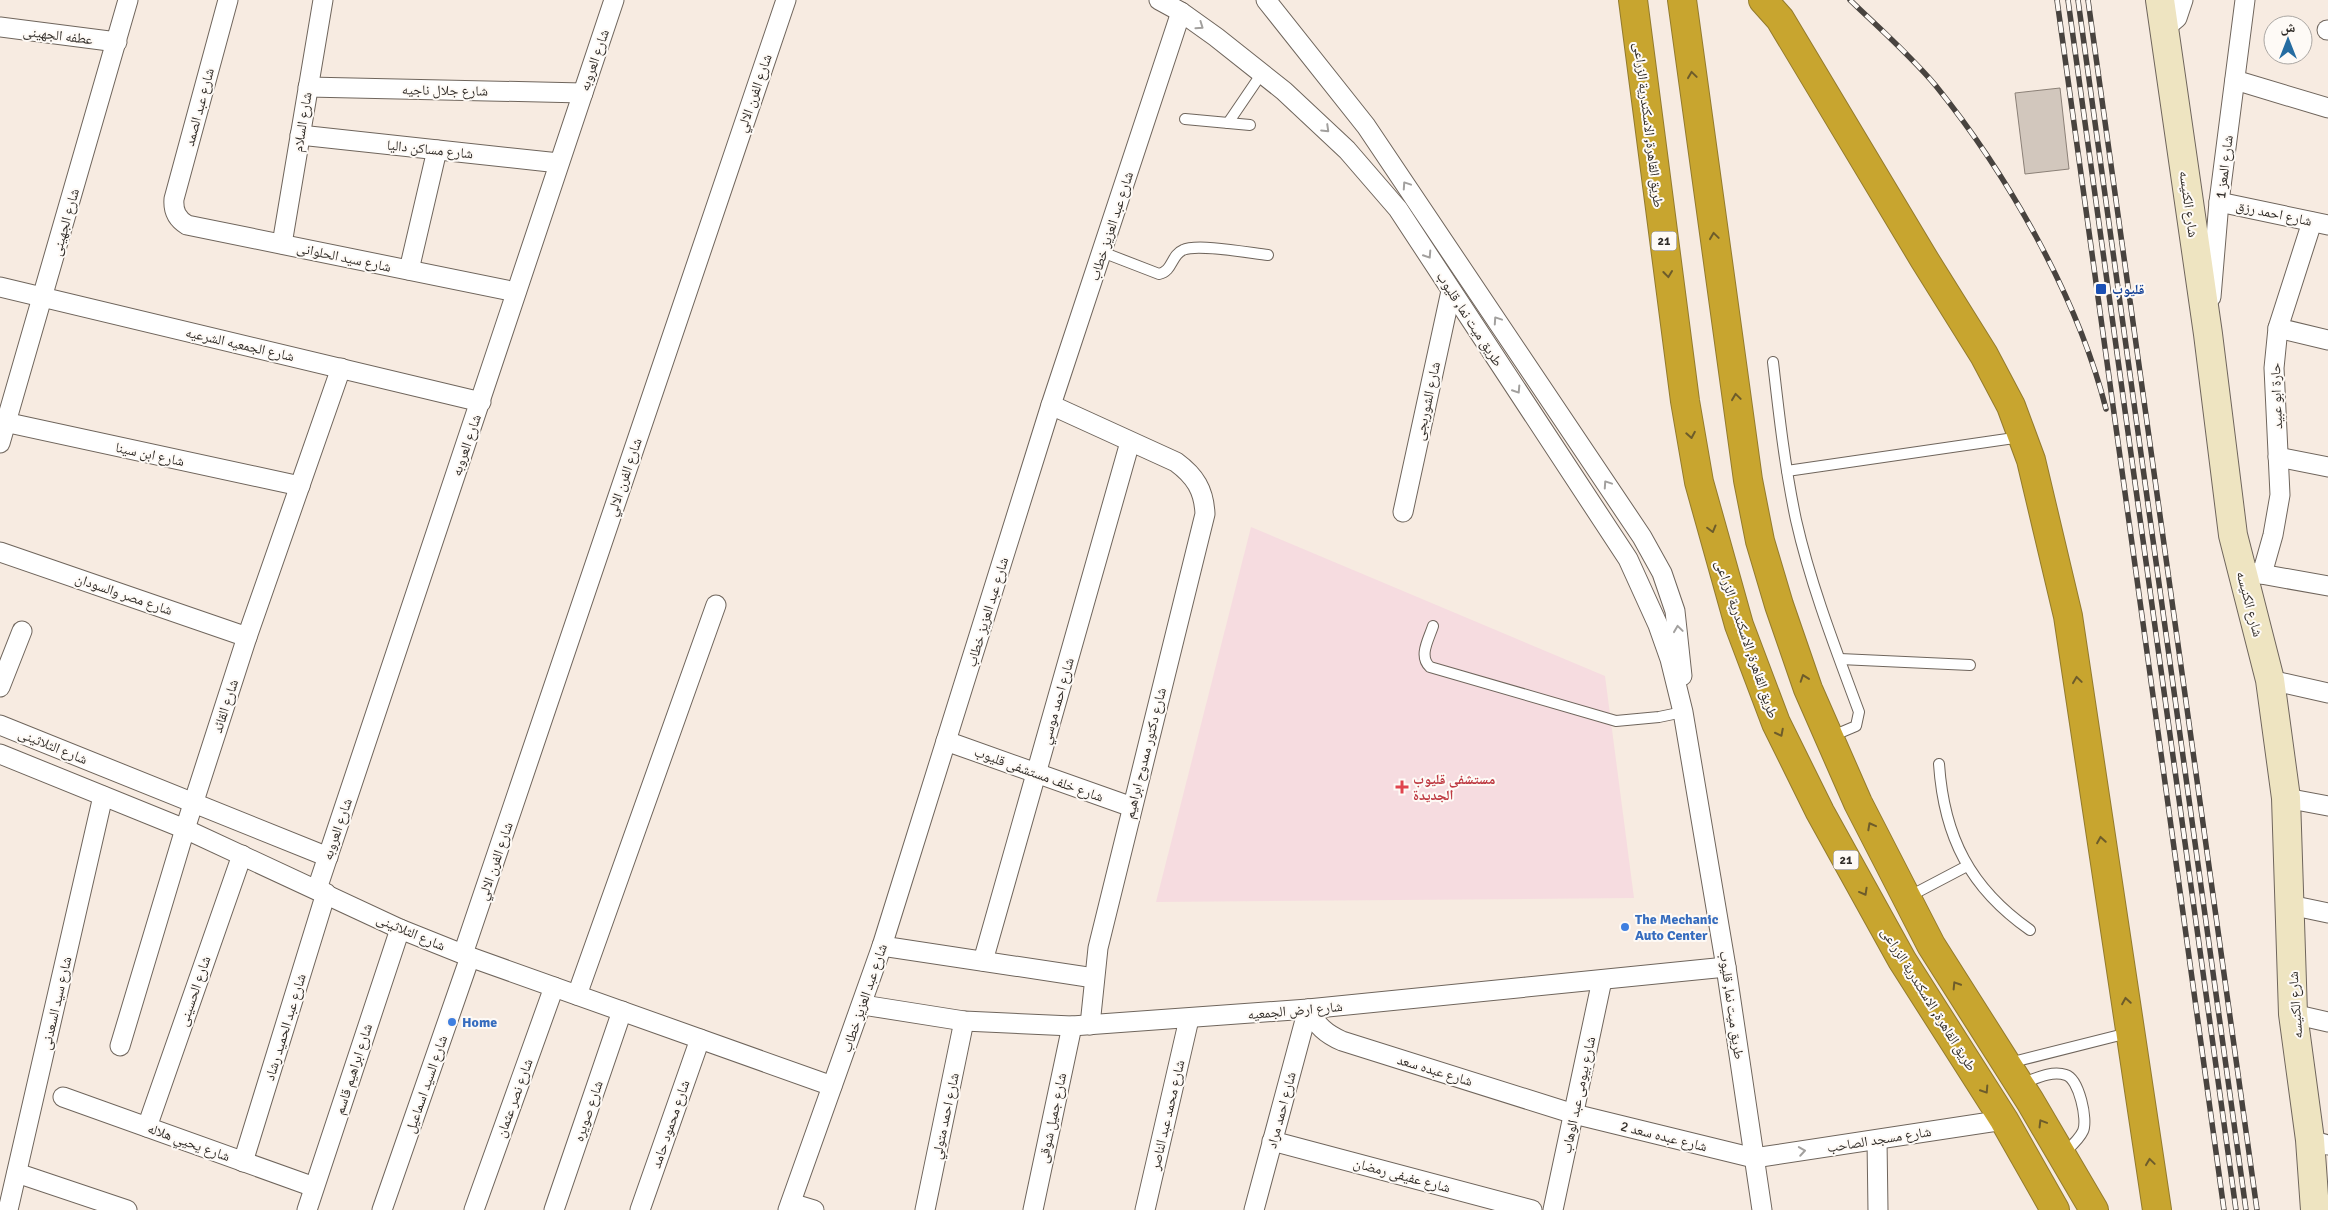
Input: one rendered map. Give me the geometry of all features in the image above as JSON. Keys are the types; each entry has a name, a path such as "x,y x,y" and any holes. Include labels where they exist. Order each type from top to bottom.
{"highway":[{"name":"طريق القاهرة, الاسكندرية الزراعى","path":"1633,0 1685,401 1699,482 1740,625 1776,724 1820,812 1902,960 2004,1120 2055,1210"},
{"path":"1682,0 1748,480 1760,541 1779,605 1808,689 1858,803 1931,945 2013,1075 2094,1210"},
{"path":"1763,0 1780,19 1984,355 2011,406 2031,460 2068,616 2157,1210"}],"main road":[{"name":"شارع الكنيسه","path":"2160,0 2208,334 2233,535 2252,572 2270,680 2286,798 2293,1014 2319,1143 2315,1210"}],"street":[{"name":"شارع الجهينى","path":"0,443 3,422 43,297 128,0"},
{"name":"شارع عبد الصمد","path":"176,215 174,199 228,0"},
{"name":"شارع السلام","path":"282,244 323,0"},
{"name":"شارع العروبه","path":"322,891 328,857 614,0"},
{"name":"شارع الفرن الالي","path":"466,956 786,0"},
{"name":"طريق ميت نما, قليوب","path":"1159,0 1181,12 1262,72 1316,119 1347,150 1398,209 1628,559 1658,625 1683,712 1726,967 1762,1210"},
{"name":"طريق ميت نما, قليوب","path":"1266,0 1366,126 1642,537 1662,573 1675,611 1681,652 1683,712"},
{"path":"2164,28 2177,18 2184,0"},
{"name":"شارع المعز 1","path":"2208,334 2219,202 2245,0"},
{"name":"شارع عبد العزيز خطاب","path":"789,1207 863,1005 1051,405 1181,12"},
{"name":"عطفه الجهينى","path":"0,27 117,42"},
{"path":"2234,80 2328,108"},
{"name":"شارع جلال ناجيه","path":"308,87 583,93"},
{"name":"شارع مساكن داليا","path":"300,135 559,163"},
{"path":"409,270 438,150"},
{"name":"شارع احمد رزق","path":"2219,202 2320,223"},
{"name":"شارع سيد الحلوانى","path":"176,215 187,225 516,292"},
{"name":"حارة ابو عبيد","path":"2252,572 2273,535 2280,495 2274,368 2278,328 2320,223"},
{"name":"شارع الجمعيه الشرعيه","path":"0,287 481,402"},
{"name":"شارع الشوربجى","path":"1403,512 1452,291"},
{"path":"2278,328 2328,340"},
{"name":"شارع القائد","path":"120,1046 185,829 248,637 341,368"},
{"path":"1051,405 1130,442"},
{"name":"شارع ابن سينا","path":"3,422 300,486"},
{"name":"شارع دكتور ممدوح ابراهيم","path":"1081,1025 1094,978 1098,948 1132,807 1205,514 1204,498 1198,484 1189,471 1176,462 1130,442"},
{"name":"شارع احمد موسي","path":"983,961 1130,442"},
{"path":"2278,457 2328,467"},
{"name":"شارع مصر والسودان","path":"0,552 248,637"},
{"path":"2252,572 2328,586"},
{"path":"577,995 716,605"},
{"path":"0,687 22,631"},
{"path":"2270,680 2328,692"},
{"name":"شارع الثلاثينى","path":"0,725 328,857"},
{"name":"شارع خلف مستشفى قليوب","path":"946,741 1132,807"},
{"name":"شارع الثلاثينى","path":"0,754 185,829 322,891 400,929 466,956 832,1086"},
{"name":"شارع سيد السعدنى","path":"8,1210 104,796"},
{"path":"2286,798 2328,806"},
{"name":"شارع الحسينى","path":"147,1127 242,855"},
{"name":"شارع عبد الحميد رشاد","path":"243,1162 322,891"},
{"path":"2290,905 2328,912"},
{"name":"شارع ابراهيم قاسم","path":"306,1210 400,929"},
{"path":"882,946 1094,978"},
{"name":"شارع السيد اسماعيل","path":"382,1210 466,956"},
{"name":"شارع ارض الجمعيه","path":"863,1005 964,1021 1081,1025 1189,1019 1308,1009 1726,967"},
{"name":"شارع بيومى عبد الوهاب","path":"1553,1210 1602,980"},
{"name":"شارع نصر عثمان","path":"474,1210 554,987"},
{"name":"شارع عبده سعد","path":"1308,1009 1316,1023 1328,1034 1342,1041 1574,1114"},
{"name":"شارع احمد مراد","path":"1254,1210 1308,1009"},
{"name":"شارع صويره","path":"554,1210 622,1011"},
{"path":"2293,1014 2328,1022"},
{"name":"شارع محمد عبد الناصر","path":"1145,1210 1189,1019"},
{"name":"شارع احمد متولي","path":"925,1210 964,1021"},
{"name":"شارع جميل شوقى","path":"1033,1210 1081,1025"},
{"name":"شارع محمود حامد","path":"640,1210 700,1038"},
{"name":"شارع يحيي هلاله","path":"63,1097 314,1187"},
{"name":"شارع عبده سعد 2","path":"1574,1114 1754,1158"},
{"name":"شارع مسجد الصاحب","path":"1754,1158 2004,1120"},
{"path":"1876,1140 1878,1210"},
{"name":"شارع عفيفى رمضان","path":"1272,1141 1532,1210"},
{"path":"17,1173 127,1210"},
{"path":"789,1207 814,1210"}],"lane":[{"path":"1228,123 1262,72"},
{"path":"1185,119 1250,125"},
{"path":"1102,252 1159,274 1169,269 1177,254 1190,248 1268,255"},
{"path":"1773,362 1787,471 1796,522 1824,613 1859,712 1856,726 1829,737"},
{"path":"1787,471 2023,437"},
{"path":"1433,626 1424,654 1424,660 1430,667 1616,721 1659,717 1683,712"},
{"path":"1840,659 1970,665"},
{"path":"1940,764 1941,791 1946,817 1955,842 1968,866 1995,902 2030,930"},
{"path":"1908,897 1968,866"},
{"path":"2013,1075 2131,1033"},
{"path":"2013,1075 2056,1074 2069,1076 2074,1082 2085,1113 2085,1126 2081,1135 2062,1156"}],"shaded area":[{"name":"مستشفى قليوب الجديدة","path":"1251,527 1605,676 1634,898 1156,902"}],"building":[{"path":"2060,88 2069,169 2025,174 2015,93"}],"railway":[{"path":"1850,0 1936,86 1989,158 2038,239 2059,281 2094,367 2106,409"},
{"path":"2057,0 2224,1210"},
{"path":"2068,0 2236,1210"},
{"path":"2078,0 2246,1210"},
{"path":"2088,0 2257,1210"}],"place":[{"name":"قليوب","path":"2101,289"},
{"name":"مستشفى قليوب الجديدة","path":"1402,787"},
{"name":"The Mechanic Auto Center","path":"1625,927"},
{"name":"Home","path":"452,1022"}]}
